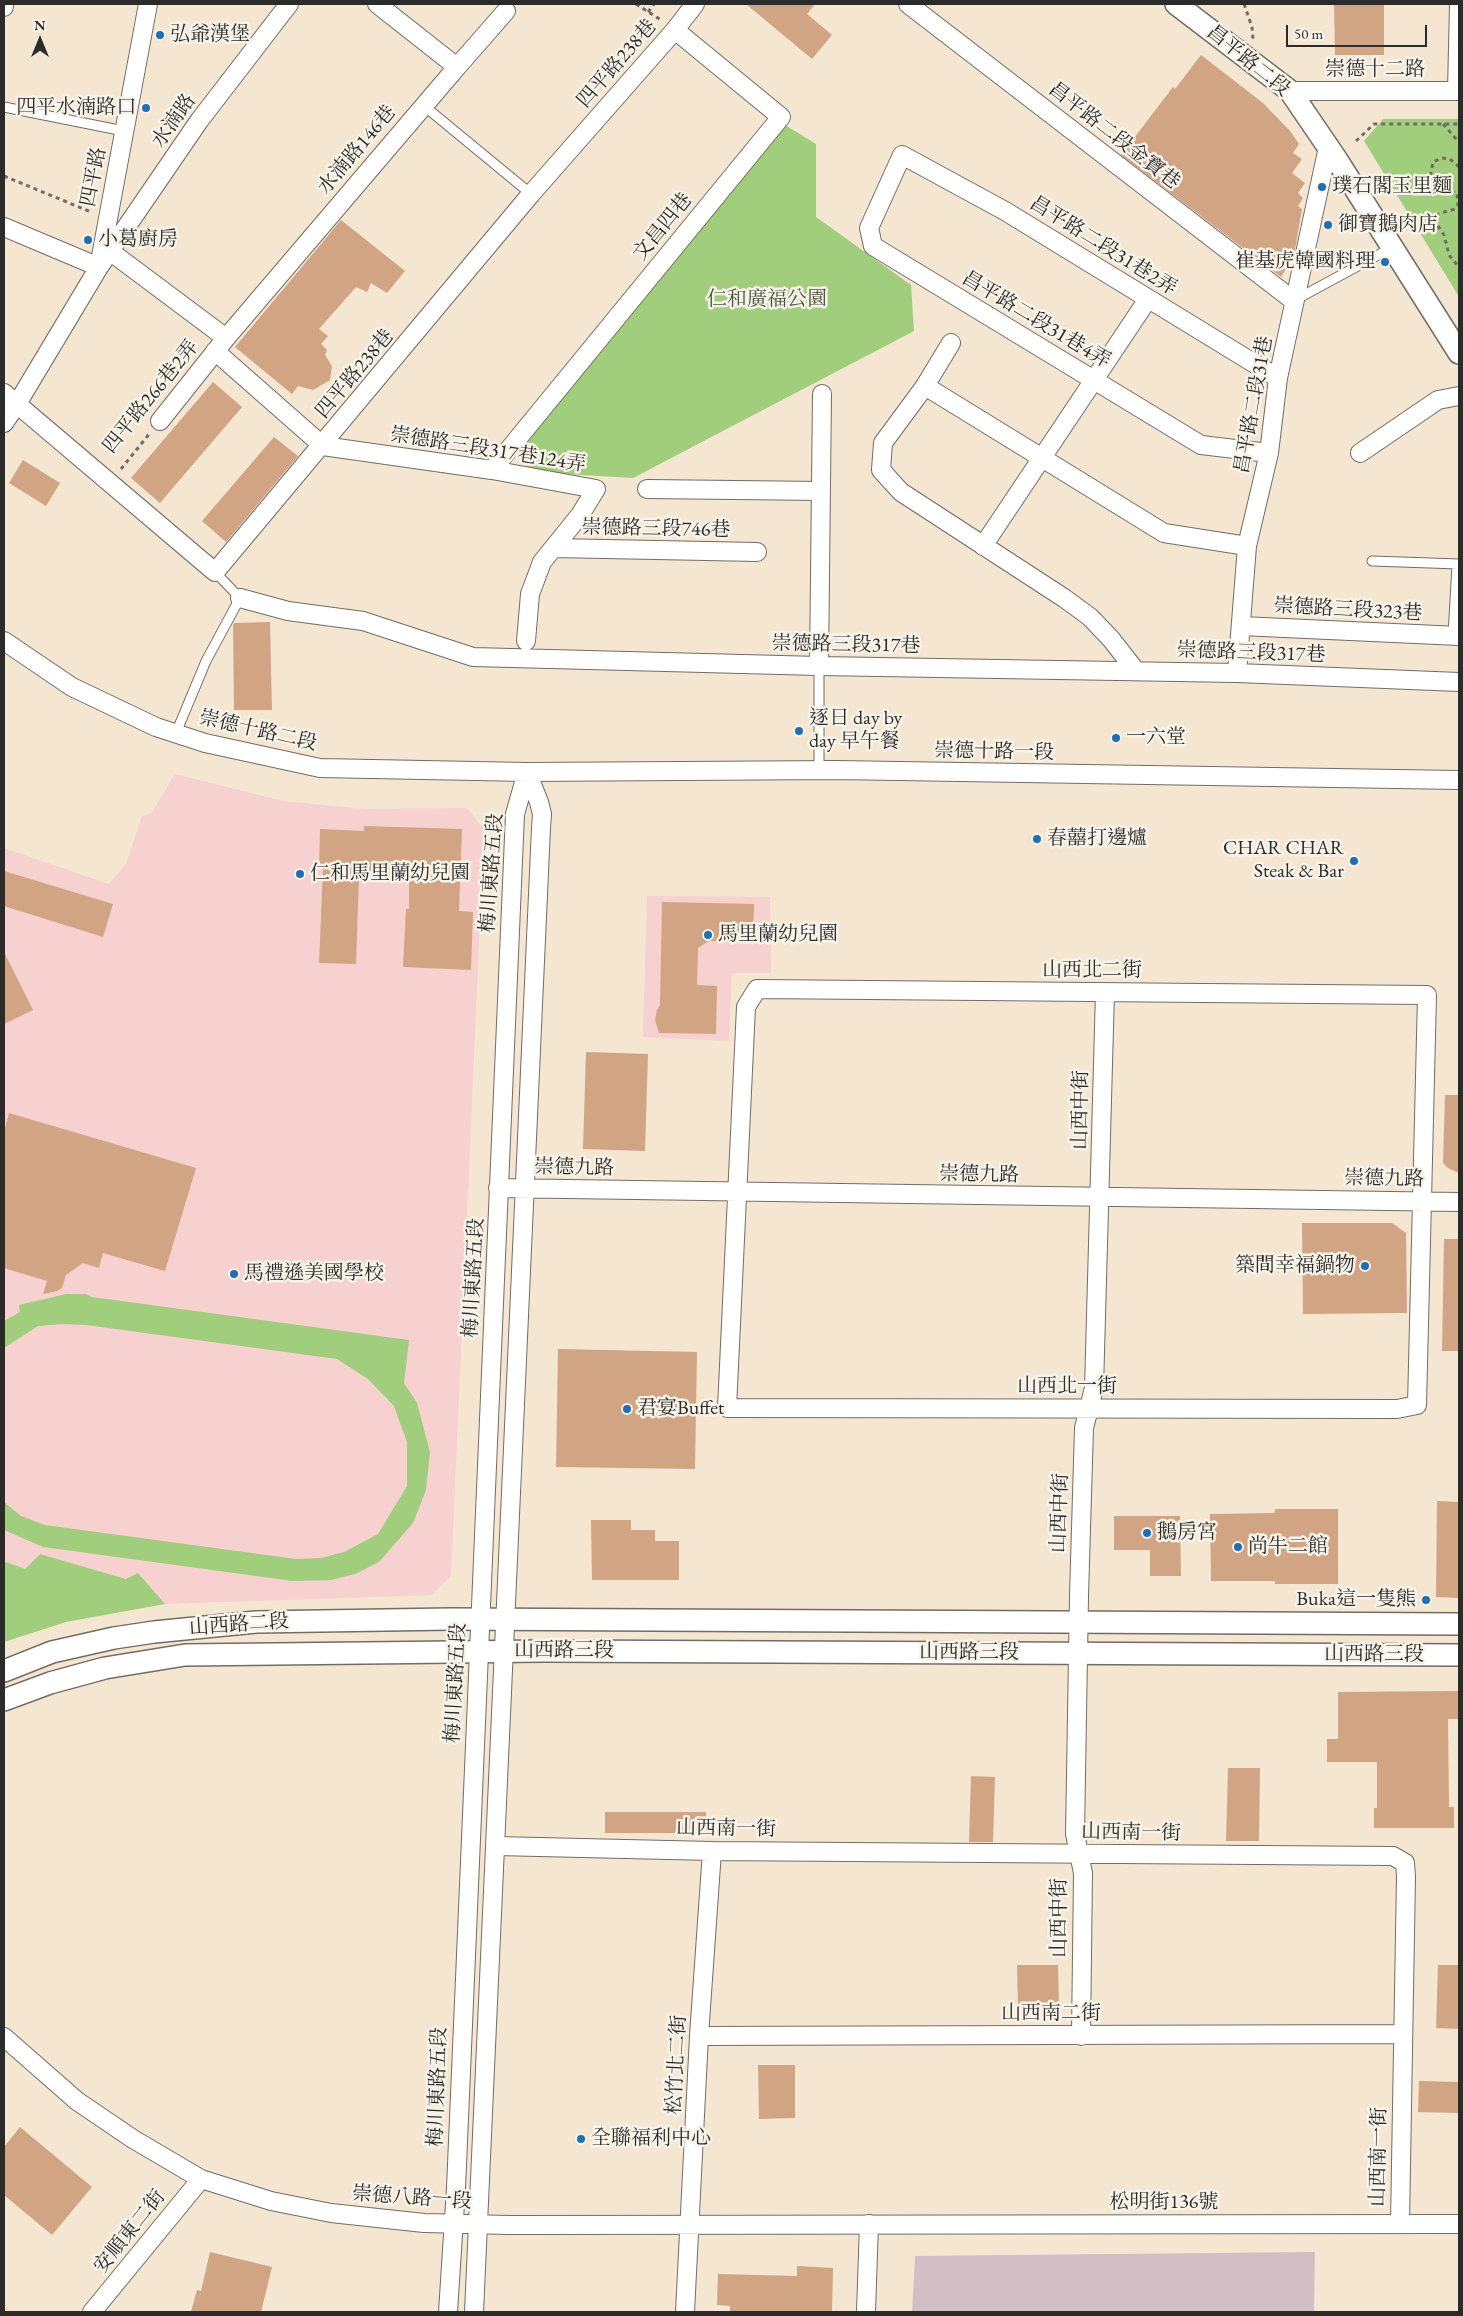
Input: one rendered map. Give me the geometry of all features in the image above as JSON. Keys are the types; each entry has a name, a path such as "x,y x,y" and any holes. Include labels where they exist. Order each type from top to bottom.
{"street":[{"name":"四平路","path":"4,423 10,398 99,266 148,4"},
{"name":"水湳路","path":"99,266 111,252 200,121 289,4"},
{"path":"377,4 457,67"},
{"name":"四平路238巷","path":"215,572 323,446 531,194 696,4"},
{"name":"昌平路二段金寶巷","path":"908,4 1294,301"},
{"name":"昌平路二段","path":"1176,4 1290,91 1328,147 1459,353"},
{"path":"1458,91 1459,4"},
{"name":"水湳路146巷","path":"221,345 423,104 506,10"},
{"name":"文昌四巷","path":"492,470 781,117 675,30"},
{"name":"崇德十二路","path":"1290,91 1458,91"},
{"name":"昌平路二段31巷","path":"1237,673 1247,546 1269,453 1278,378 1328,147"},
{"name":"昌平路二段31巷2弄","path":"902,155 1005,211 1278,378"},
{"name":"昌平路二段31巷4弄","path":"902,155 869,228 873,246 1201,445 1269,453"},
{"path":"4,227 99,266"},
{"path":"111,252 221,345 323,446"},
{"path":"983,546 1148,299"},
{"path":"952,343 925,386 883,443 881,470 901,492 1064,598 1090,617 1111,639 1136,671"},
{"name":"四平路266巷2弄","path":"160,421 221,345"},
{"path":"925,386 1164,533 1247,546"},
{"path":"819,666 822,394"},
{"path":"1360,453 1438,400 1459,396"},
{"path":"10,398 215,572"},
{"name":"崇德路三段317巷124弄","path":"323,446 492,470 596,489 580,515 542,562 530,594 526,641"},
{"path":"647,489 821,491"},
{"name":"崇德路三段746巷","path":"554,548 757,552"},
{"name":"崇德路三段317巷","path":"240,598 288,611 363,621 473,657 819,666 1237,673 1459,682"},
{"name":"崇德路三段323巷","path":"1241,626 1456,636"},
{"name":"崇德十路二段","path":"4,641 72,687 143,722 205,743 320,768 527,772"},
{"name":"崇德十路一段","path":"527,772 819,770 1459,780"},
{"path":"474,2312 542,814 527,772"},
{"name":"梅川東路五段","path":"448,2312 515,814 527,772"},
{"name":"山西北二街","path":"737,1192 746,1007 757,989 1427,994 1422,1200"},
{"name":"山西中街","path":"1081,2036 1083,1873 1075,1834 1084,1428 1087,1409 1094,1388 1105,992"},
{"name":"崇德九路","path":"498,1188 1459,1202"},
{"name":"山西北一街","path":"737,1192 727,1408 1396,1409 1417,1405 1422,1200"},
{"name":"山西路三段","path":"480,1619 1459,1624"},
{"name":"山西路二段","path":"4,1671 52,1652 114,1638 154,1632 256,1622 480,1619"},
{"name":"山西路三段","path":"478,1651 1459,1656"},
{"name":"山西路二段","path":"4,1700 50,1683 105,1668 185,1655 478,1651"},
{"name":"山西南一街","path":"496,1846 712,1850 1393,1856 1405,1863 1400,2223"},
{"name":"松竹北二街","path":"685,2312 699,2036 712,1850"},
{"name":"山西南二街","path":"699,2036 1402,2034"},
{"name":"崇德八路一段","path":"4,2037 78,2101 133,2139 201,2179 271,2201 331,2213 388,2220 453,2224 869,2224"},
{"name":"安順東二街","path":"92,2312 201,2179"},
{"path":"866,2312 869,2224"},
{"name":"松明街136號","path":"869,2224 1459,2224"}],"lane":[{"path":"423,104 531,194"},
{"path":"4,107 124,131"},
{"path":"1294,301 1391,248"},
{"name":"崇德路三段323巷","path":"1372,561 1458,564 1456,636"},
{"path":"176,733 206,661 240,598 215,572"},
{"path":"819,666 819,770"}],"path":[{"path":"636,4 675,30"},
{"path":"648,12 654,4"},
{"path":"1244,4 1252,27 1255,63"},
{"path":"1356,141 1374,124 1459,124"},
{"path":"1443,124 1459,142"},
{"path":"1459,167 1450,159 1442,158 1433,162 1430,178 1433,184 1458,194 1458,205 1455,209 1442,212 1435,216 1434,220 1444,235 1449,255 1459,267"},
{"path":"4,176 108,219"},
{"name":"四平路266巷2弄","path":"110,483 160,421"}],"shaded area":[{"name":"馬禮遜美國學校","path":"175,774 283,801 364,809 467,808 484,829 451,1576 431,1595 165,1604 138,1573 126,1579 40,1554 25,1570 6,1562 4,1564 4,848 109,884 126,864 142,816 152,813"},
{"name":"馬里蘭幼兒園","path":"647,896 770,897 771,973 732,973 729,1041 643,1037"},
{"path":"1315,2252 1314,2312 912,2312 915,2256"}],"green space":[{"path":"1383,119 1459,119 1459,297 1364,141"},
{"name":"仁和廣福公園","path":"785,125 816,144 816,217 911,285 914,331 633,478 531,472 517,452"},
{"path":"66,1294 86,1294 92,1297 409,1340 404,1383 417,1403 430,1452 426,1490 413,1523 379,1562 355,1574 331,1580 293,1581 43,1547 4,1530 4,1502 21,1516 45,1525 296,1559 321,1558 344,1552 378,1534 407,1486 407,1442 394,1406 368,1379 337,1359 86,1325 62,1324 38,1326 4,1348 4,1321 20,1312 19,1305"},
{"path":"40,1554 126,1579 138,1573 165,1604 66,1622 4,1642 4,1564 6,1562 25,1569"}],"building":[{"path":"746,4 815,4 807,14 832,35 812,59"},
{"path":"1334,4 1384,4 1384,55 1335,55"},
{"path":"1201,55 1263,103 1290,131 1299,144 1293,153 1302,159 1292,173 1305,183 1298,193 1303,198 1298,206 1302,209 1294,255 1281,277 1121,155 1173,87 1175,89"},
{"path":"341,220 405,271 387,293 371,283 367,292 356,287 319,329 328,336 321,344 327,350 325,355 332,366 330,380 313,390 298,386 292,394 235,347"},
{"path":"213,382 242,407 160,503 131,478"},
{"path":"274,437 298,456 226,542 202,521"},
{"path":"23,460 60,483 46,506 9,483"},
{"path":"270,622 272,710 234,710 233,625 234,623"},
{"path":"364,826 462,829 459,911 473,912 471,970 403,967 406,909 409,909 409,878 359,877 356,964 319,963 323,869 319,869 320,829 364,831"},
{"path":"4,871 113,904 103,937 4,906"},
{"path":"662,902 754,904 753,942 709,941 698,948 697,985 717,986 716,1034 659,1033 655,1020 660,1005"},
{"path":"4,952 33,1010 4,1024"},
{"path":"586,1052 648,1054 645,1151 583,1149"},
{"path":"1445,1095 1459,1095 1459,1173 1448,1168 1443,1163"},
{"path":"9,1113 196,1168 165,1271 103,1253 99,1268 83,1263 66,1275 62,1288 43,1294 47,1281 4,1268 4,1132"},
{"path":"1302,1223 1392,1223 1406,1233 1407,1313 1303,1314"},
{"path":"1444,1239 1459,1239 1459,1351 1442,1351"},
{"name":"君宴Buffet","path":"558,1349 697,1352 695,1469 556,1467"},
{"path":"1437,1501 1459,1502 1459,1598 1436,1597"},
{"path":"1275,1509 1338,1509 1338,1584 1275,1584 1275,1581 1211,1581 1210,1514 1275,1513"},
{"name":"鵝房宮","path":"1114,1516 1180,1516 1181,1576 1150,1576 1150,1550 1114,1550"},
{"path":"591,1520 631,1520 631,1530 655,1530 655,1541 679,1541 679,1580 592,1580"},
{"path":"1459,1691 1459,1719 1448,1719 1449,1807 1454,1807 1454,1828 1374,1828 1374,1808 1377,1808 1377,1762 1327,1762 1327,1739 1338,1739 1338,1692"},
{"path":"1228,1768 1260,1768 1259,1841 1226,1841"},
{"path":"971,1776 995,1777 993,1842 969,1842"},
{"path":"605,1812 706,1812 706,1833 605,1833"},
{"path":"1017,1965 1058,1965 1059,2007 1018,2008"},
{"path":"1438,1965 1459,1965 1459,2029 1436,2028"},
{"path":"758,2065 795,2065 795,2118 759,2119"},
{"path":"1419,2081 1459,2082 1459,2113 1418,2112"},
{"path":"20,2127 92,2187 52,2235 4,2195 4,2147"},
{"path":"210,2252 272,2267 261,2312 191,2312 197,2290 201,2291"},
{"path":"797,2266 833,2268 832,2312 730,2312 730,2306 717,2305 718,2274 797,2276"}],"place":[{"name":"弘爺漢堡","path":"160,35"},
{"name":"四平水湳路口","path":"146,108"},
{"name":"璞石閣玉里麵","path":"1322,187"},
{"name":"御寶鵝肉店","path":"1328,225"},
{"name":"小葛廚房","path":"88,240"},
{"name":"崔基虎韓國料理","path":"1385,262"},
{"name":"逐日 day by day 早午餐","path":"799,731"},
{"name":"一六堂","path":"1116,738"},
{"name":"春囍打邊爐","path":"1037,839"},
{"name":"CHAR CHAR Steak & Bar","path":"1354,861"},
{"name":"仁和馬里蘭幼兒園","path":"300,874"},
{"name":"馬里蘭幼兒園","path":"708,935"},
{"name":"築間幸福鍋物","path":"1365,1266"},
{"name":"馬禮遜美國學校","path":"234,1274"},
{"name":"君宴Buffet","path":"627,1409"},
{"name":"鵝房宮","path":"1147,1533"},
{"name":"尚牛二館","path":"1238,1547"},
{"name":"Buka這一隻熊","path":"1426,1600"},
{"name":"全聯福利中心","path":"581,2139"}]}
